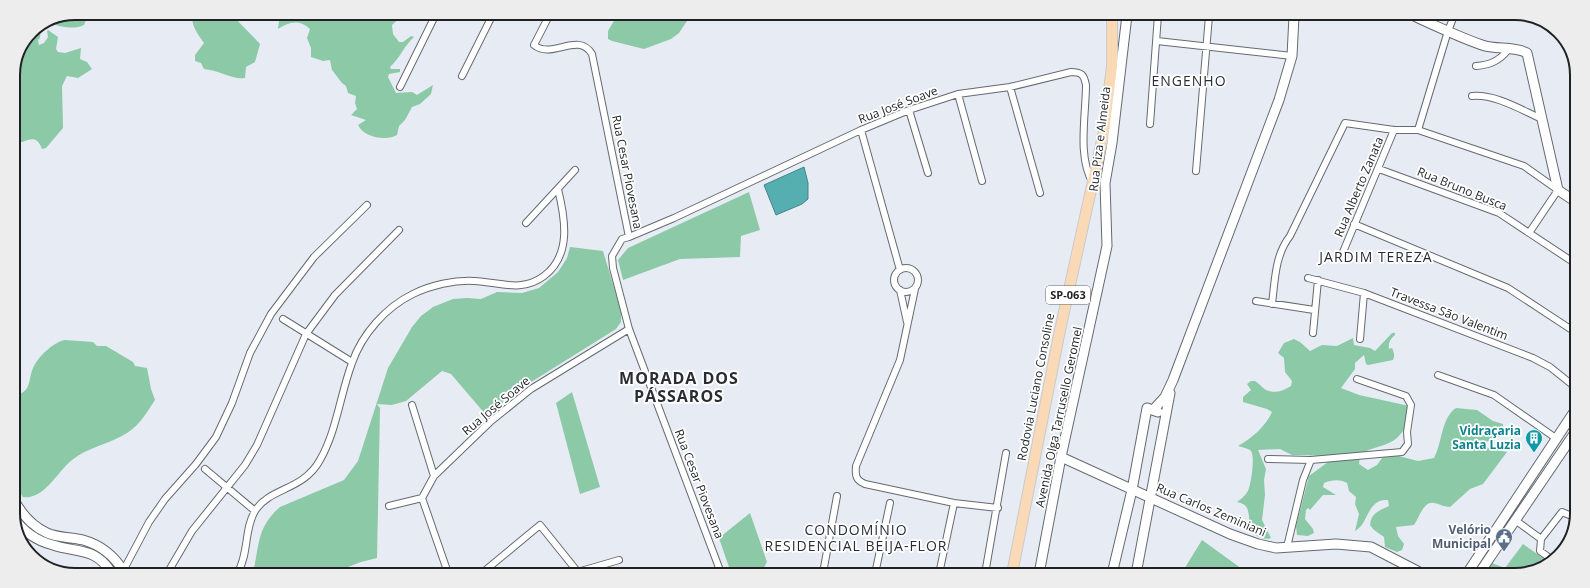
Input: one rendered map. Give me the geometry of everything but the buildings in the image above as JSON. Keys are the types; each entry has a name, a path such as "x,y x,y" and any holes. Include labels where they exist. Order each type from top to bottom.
{"main road":[{"name":"Rodovia Luciano Consoline","path":"1013,568 1059,335 1104,131 1112,66 1112,20"},
{"name":"Rua Piza e Almeida","path":"1103,265 1107,246 1105,184 1112,143 1126,20"},
{"path":"1113,568 1151,408 1165,397 1173,380 1279,100 1292,56 1294,20"},
{"path":"1423,20 1482,45 1508,50 1520,50 1527,53 1558,190 1570,198"},
{"name":"Avenida Olga Tarrusello Geromel","path":"1040,568 1061,457 1103,265"},
{"path":"1137,568 1151,498 1164,418 1173,380"},
{"path":"1151,408 1164,418"},
{"path":"1471,568 1570,418"},
{"path":"1483,568 1570,440"},
{"name":"Rua Carlos Zeminiani","path":"1061,457 1251,542 1272,547 1336,544 1371,547 1412,568"},
{"path":"1541,462 1551,469"},
{"path":"20,508 29,521 46,533 68,539 83,540 99,546 113,557 122,568"},
{"path":"21,525 32,536 53,546 76,549 93,555 101,560 108,568"}],"street":[{"path":"400,87 433,20"},
{"path":"462,76 490,20"},
{"name":"Rua Cesar Piovesana","path":"547,20 534,45 544,51 581,45 588,47 592,54 629,237 622,239 612,256 612,268 629,329 719,568"},
{"path":"1150,124 1158,20"},
{"path":"1196,171 1209,20"},
{"path":"1418,130 1452,20"},
{"path":"1157,41 1292,56"},
{"path":"1476,66 1488,65 1500,58 1508,50"},
{"name":"Rua José Soave","path":"629,237 674,218 861,130 909,110 958,94 1010,87 1072,72 1079,72 1084,76 1086,112 1084,158 1087,174 1093,182"},
{"path":"1010,87 1040,193"},
{"path":"958,94 982,181"},
{"path":"1472,96 1480,96 1499,101 1542,119"},
{"path":"909,110 928,173"},
{"path":"1272,304 1278,258 1282,246 1290,236 1345,123 1394,130 1418,130 1524,166 1558,190 1529,233"},
{"path":"861,130 900,270"},
{"name":"Rua Alberto Zanata","path":"1343,252 1394,130"},
{"name":"Rua Bruno Busca","path":"1379,168 1499,213 1570,260"},
{"path":"526,223 575,170"},
{"path":"240,568 245,556 249,529 255,511 269,498 294,486 314,471 329,442 352,362 368,331 388,311 412,294 443,283 474,281 510,286 526,285 544,275 557,261 563,246 565,224 558,189"},
{"path":"126,568 149,522 165,499 196,464 216,437 232,403 250,352 272,314 314,257 367,205"},
{"path":"1354,224 1508,288 1570,329"},
{"path":"170,568 192,531 245,465 266,428 281,388 306,334 334,295 399,230"},
{"path":"908,326 900,290 894,280 900,270 907,268 914,271 918,278 908,326 894,379 856,466 856,478 859,482 865,484 954,503 998,508"},
{"name":"Travessa São Valentim","path":"1308,278 1364,293 1533,358 1550,367 1570,383"},
{"path":"1312,333 1318,280"},
{"path":"900,290 908,292 915,289"},
{"path":"1360,339 1364,293"},
{"path":"1256,301 1314,310"},
{"path":"283,319 352,362"},
{"name":"Rua José Soave","path":"422,498 434,476 490,422 532,389 629,329"},
{"path":"1438,375 1494,395 1557,439"},
{"path":"1268,459 1311,460 1402,452 1408,444 1407,432 1411,405 1406,396 1358,379"},
{"path":"412,405 434,476"},
{"path":"986,568 998,508 1006,453"},
{"path":"1287,547 1303,480 1311,460"},
{"path":"206,469 255,511"},
{"path":"824,568 837,496"},
{"path":"389,506 422,498 447,568"},
{"path":"876,568 890,503"},
{"path":"941,568 954,503"},
{"path":"1549,557 1540,551 1541,539 1562,512 1570,515"},
{"path":"1515,520 1541,539"},
{"path":"488,568 540,525 573,568"},
{"path":"590,568 619,560"}],"green space":[{"path":"86,20 84,25 80,27 58,26 53,24 64,21"},
{"path":"192,20 237,20 260,44 255,62 246,67 245,78 236,78 204,69 201,63 195,61 195,55 204,43 194,26"},
{"path":"397,20 392,25 393,34 399,42 403,42 411,36 414,37 390,67 391,69 400,69 400,72 389,74 388,77 396,93 412,92 417,95 433,85 431,94 420,104 412,107 405,120 399,126 397,135 382,138 365,133 358,125 366,120 351,115 357,109 355,103 356,96 348,93 346,86 332,70 330,60 323,61 311,57 311,48 307,38 310,29 302,24 290,23 278,29 279,21"},
{"path":"614,20 688,20 679,33 671,39 644,49 608,39 608,31"},
{"path":"48,30 58,37 56,49 58,52 65,53 81,48 80,59 87,62 92,69 78,78 67,76 62,86 63,128 46,148 42,149 36,140 20,142 21,64 29,44 41,32 40,38 38,40 39,45 44,43 48,37"},
{"path":"749,192 760,230 741,236 740,257 680,259 623,280 618,260 628,248"},
{"path":"570,247 603,251 621,311 621,322 616,329 528,384 486,415 451,374 442,371 406,401 392,405 377,404 380,408 377,558 345,568 254,568 260,537 272,515 280,507 344,480 358,461 388,368 412,327 421,316 433,307 453,299 481,299 497,292 522,293 539,288 558,272 567,258"},
{"path":"1392,333 1395,333 1395,335 1390,341 1389,349 1392,348 1394,356 1393,360 1368,365 1366,364 1364,355 1355,363 1355,369 1341,388 1359,395 1414,407 1404,430 1400,435 1396,439 1384,445 1360,455 1359,464 1368,470 1377,465 1382,458 1391,454 1418,461 1434,458 1447,418 1456,408 1477,410 1493,421 1503,424 1503,432 1497,438 1486,442 1485,445 1488,448 1507,452 1483,484 1470,489 1450,507 1436,503 1427,504 1414,525 1396,527 1398,536 1404,544 1402,550 1397,552 1385,547 1384,537 1370,525 1374,515 1389,506 1388,500 1381,500 1376,503 1372,507 1360,528 1355,531 1359,514 1355,504 1356,497 1349,491 1347,483 1338,480 1324,483 1323,487 1336,495 1323,495 1310,510 1308,508 1306,510 1305,519 1313,529 1314,533 1308,536 1297,535 1296,526 1309,476 1332,459 1329,457 1309,455 1292,455 1280,449 1258,450 1266,469 1262,520 1271,538 1265,539 1259,537 1250,528 1247,508 1241,503 1237,502 1248,491 1252,476 1253,463 1253,457 1250,450 1238,446 1258,432 1272,412 1267,409 1243,402 1243,397 1251,390 1247,384 1251,381 1255,381 1265,389 1273,392 1282,391 1291,386 1292,381 1285,372 1284,358 1278,353 1284,343 1294,339 1310,351 1322,345 1337,346 1353,338 1354,345 1370,348 1375,351"},
{"path":"60,341 93,342 97,346 106,346 133,362 135,366 147,368 151,389 155,400 143,418 132,430 78,456 66,465 44,490 31,497 23,497 20,492 20,394 27,389 35,364 42,355"},
{"path":"572,392 600,487 580,494 556,403"},
{"path":"750,513 767,562 764,568 729,568 719,538"},
{"path":"1202,540 1241,568 1185,568"},
{"path":"1523,544 1545,560 1522,568 1505,568"},
{"path":"1489,562 1505,568 1486,568"}],"water":[{"path":"804,167 808,183 808,199 802,204 776,215 764,185"}],"place":[{"name":"Vidraçaria Santa Luzia","path":"1534,453"},
{"name":"Velório Municipal","path":"1504,552"}],"district":[{"name":"ENGENHO","path":"1189,81"},
{"name":"JARDIM TEREZA","path":"1376,257"},
{"name":"MORADA DOS PÁSSAROS","path":"679,387"},
{"name":"CONDOMÍNIO RESIDENCIAL BEIJA-FLOR","path":"856,538"}]}
